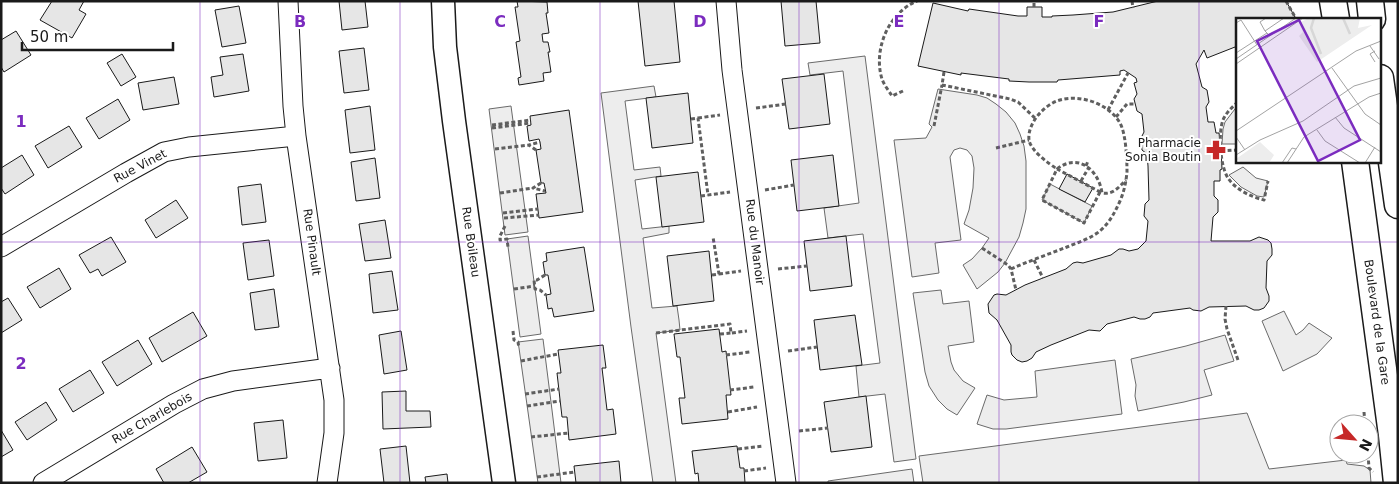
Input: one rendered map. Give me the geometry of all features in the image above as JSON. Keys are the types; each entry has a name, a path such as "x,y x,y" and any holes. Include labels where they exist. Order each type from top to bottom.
{"main road":[{"path":"1333,1 1336,18"},
{"path":"1370,1 1372,18"},
{"path":"1382,92 1398,205"},
{"name":"Boulevard de la Gare","path":"1355,162 1388,402 1397,483"}],"street":[{"name":"Rue Pinault","path":"288,1 296,136 334,400 335,416 327,483"},
{"name":"Rue Boileau","path":"443,1 445,47 454,121 504,483"},
{"name":"Rue du Manoir","path":"726,1 732,70 786,483"},
{"name":"Rue Vinet","path":"1,247 126,172 164,152 189,147 296,136"},
{"name":"Rue Charlebois","path":"43,483 174,404 203,389 233,381 330,368"}],"path":[{"path":"903,91 892,96 882,81 880,48 889,25 908,5 917,1"},
{"path":"1034,1 1034,7"},
{"path":"1132,1 1132,8"},
{"path":"1286,1 1294,18"},
{"path":"934,126 944,72"},
{"path":"1108,110 1128,73"},
{"path":"942,85 1010,99 1018,102 1036,119"},
{"path":"1011,269 1083,241 1100,231 1115,212 1126,180 1125,144 1121,124 1116,117 1101,105 1089,101 1072,99 1060,100 1050,104 1040,112 1030,132 1029,140 1039,156 1058,169 1108,194 1114,192 1126,180"},
{"path":"751,108 786,104"},
{"path":"1116,117 1127,104 1135,104"},
{"path":"1236,104 1227,112 1221,131 1221,151 1228,178 1246,193 1264,200 1268,182"},
{"path":"690,119 724,114"},
{"path":"698,118 708,195"},
{"path":"492,127 531,121"},
{"path":"996,148 1029,140"},
{"path":"495,150 540,142"},
{"path":"529,145 536,150"},
{"path":"1221,151 1236,150"},
{"path":"1081,181 1088,167 1088,161"},
{"path":"1080,163 1096,174 1101,184 1101,192 1084,223 1042,200 1058,169 1063,164 1080,163"},
{"path":"533,188 541,183"},
{"path":"762,190 794,185"},
{"path":"500,193 533,188 545,191"},
{"path":"701,196 734,191"},
{"path":"503,213 538,209"},
{"path":"504,218 539,215"},
{"path":"504,226 500,240 507,239 508,247"},
{"path":"713,237 719,274"},
{"path":"982,248 1008,265 1011,269 1016,290"},
{"path":"1034,260 1043,278"},
{"path":"773,270 807,266"},
{"path":"712,275 744,271"},
{"path":"545,275 534,280 534,286 535,290 540,290 546,295"},
{"path":"514,289 534,286"},
{"path":"1226,306 1225,319 1227,329 1238,360"},
{"path":"656,333 730,324 731,333"},
{"path":"513,331 514,340 518,342 519,348"},
{"path":"720,334 752,331"},
{"path":"784,352 817,346"},
{"path":"726,355 756,351"},
{"path":"521,361 558,354"},
{"path":"730,390 760,386"},
{"path":"525,394 559,389"},
{"path":"527,406 560,401"},
{"path":"728,412 763,406"},
{"path":"1364,410 1364,414"},
{"path":"794,431 828,428"},
{"path":"531,437 568,434"},
{"path":"738,450 768,446"},
{"path":"1369,464 1369,468"},
{"path":"744,471 771,467"},
{"path":"537,477 574,472"}],"shaded area":[{"path":"865,56 916,459 894,462 885,394 859,397 856,366 880,363 863,234 828,238 824,208 859,203 843,71 810,75 808,63"},
{"path":"654,86 656,97 625,101 634,170 660,167 661,176 635,180 642,229 669,226 669,233 643,238 652,308 677,306 679,320 680,330 656,333 676,483 653,483 601,93"},
{"path":"938,89 987,98 1006,112 1015,123 1024,146 1026,161 1026,209 1019,237 998,272 977,289 963,265 972,259 989,238 964,224 973,188 974,168 972,156 967,150 960,148 954,150 950,157 961,240 935,243 939,273 912,277 894,140 926,138 932,127 929,124"},
{"path":"511,106 528,232 505,235 489,109"},
{"path":"1236,108 1236,144 1222,144 1225,122"},
{"path":"1243,167 1256,178 1268,181 1264,197 1257,196 1241,187 1229,175"},
{"path":"1050,184 1092,206 1084,223 1042,200"},
{"path":"528,236 541,334 520,337 507,239"},
{"path":"941,290 943,304 969,301 974,342 948,346 954,370 963,381 975,388 957,415 938,400 929,386 925,372 913,293"},
{"path":"1284,311 1296,335 1309,323 1332,338 1317,354 1283,371 1262,321"},
{"path":"1225,335 1234,361 1204,370 1212,395 1138,411 1131,359"},
{"path":"543,339 561,483 538,483 518,342"},
{"path":"1115,360 1122,414 1006,429 993,429 977,424 987,395 1004,400 1037,397 1035,371"},
{"path":"1247,413 1269,469 1329,462 1329,464 1364,466 1370,470 1371,483 923,483 919,456"},
{"path":"912,469 914,483 828,483 828,481"}],"building":[{"path":"52,1 84,1 79,10 86,14 72,38 40,20"},
{"path":"339,1 365,1 368,27 342,30"},
{"path":"517,1 547,2 548,13 546,13 549,33 542,34 543,42 548,42 551,72 543,73 544,81 519,85 518,78 521,77 516,42 520,41 515,7 518,7"},
{"path":"638,1 674,1 680,62 645,66"},
{"path":"781,1 816,1 820,43 785,46"},
{"path":"1158,1 1286,1 1295,17 1236,18 1236,48 1235,47 1207,58 1204,50 1196,64 1202,87 1207,90 1209,102 1206,107 1208,122 1214,122 1216,133 1219,133 1221,149 1222,169 1220,170 1220,181 1214,181 1214,196 1218,200 1218,212 1213,217 1211,241 1250,241 1259,237 1271,243 1272,255 1267,261 1266,288 1269,301 1264,308 1259,310 1246,306 1209,307 1201,311 1190,308 1153,313 1145,319 1134,317 1107,324 1100,331 1089,330 1051,345 1036,352 1027,361 1022,362 1012,355 1011,345 997,320 989,313 988,304 994,295 1006,295 1025,285 1066,269 1073,263 1083,263 1111,255 1119,249 1129,251 1138,249 1146,241 1148,221 1144,216 1145,204 1149,200 1148,166 1147,154 1142,150 1141,138 1144,132 1142,114 1137,111 1134,99 1137,94 1134,83 1137,82 1136,78 1124,70 1120,71 1120,75 1058,80 1057,82 1029,82 1009,81 1009,79 961,73 961,75 918,66 933,3 968,11 969,9 1018,16 1027,16 1027,7 1042,7 1042,17 1113,12"},
{"path":"239,6 246,43 222,47 215,10"},
{"path":"16,31 31,55 4,72 1,67 1,40"},
{"path":"364,48 369,90 344,93 339,51"},
{"path":"122,54 136,77 121,86 107,63"},
{"path":"243,54 249,91 214,97 211,77 223,75 220,57"},
{"path":"824,74 830,124 789,129 782,79"},
{"path":"174,77 179,104 143,110 138,83"},
{"path":"688,93 693,143 652,148 646,98"},
{"path":"118,99 130,120 99,139 86,118"},
{"path":"370,106 375,150 350,153 345,110"},
{"path":"569,110 583,212 539,218 536,194 546,193 544,183 541,183 536,150 541,149 539,139 529,141 527,126 531,125 530,116"},
{"path":"69,126 82,147 48,168 35,146"},
{"path":"22,155 34,175 5,194 1,188 1,168"},
{"path":"833,155 839,206 797,211 791,160"},
{"path":"375,158 380,198 356,201 351,162"},
{"path":"698,172 704,222 662,227 656,177"},
{"path":"1067,174 1093,188 1085,202 1059,189"},
{"path":"261,184 266,222 242,225 238,187"},
{"path":"176,200 188,218 156,238 145,220"},
{"path":"385,220 391,258 365,261 359,224"},
{"path":"846,236 852,286 810,291 804,241"},
{"path":"111,237 126,262 102,276 98,269 90,273 79,255"},
{"path":"269,240 274,276 248,280 243,243"},
{"path":"584,247 594,311 554,317 552,308 548,309 546,295 551,294 548,275 545,275 543,262 547,261 546,253"},
{"path":"709,251 714,301 673,306 667,256"},
{"path":"59,268 71,289 40,308 27,287"},
{"path":"392,271 398,310 373,313 369,274"},
{"path":"274,289 279,327 255,330 250,293"},
{"path":"8,298 22,320 1,333 1,302"},
{"path":"193,312 207,336 162,362 149,338"},
{"path":"855,315 862,365 820,370 814,320"},
{"path":"719,329 722,352 726,351 731,395 726,395 728,419 682,424 679,398 685,398 680,357 677,357 674,334"},
{"path":"401,331 407,370 384,374 379,335"},
{"path":"138,340 152,364 117,386 102,362"},
{"path":"603,345 606,368 602,368 607,410 613,409 616,434 569,440 567,417 562,417 557,373 561,373 558,350"},
{"path":"90,370 104,393 73,412 59,389"},
{"path":"406,391 406,411 430,411 431,427 383,429 382,392"},
{"path":"866,396 872,447 831,452 824,402"},
{"path":"46,402 57,420 27,440 15,422"},
{"path":"283,420 287,458 258,461 254,423"},
{"path":"1,430 13,450 1,457"},
{"path":"406,446 410,483 384,483 380,449"},
{"path":"737,446 740,468 744,468 745,483 699,483 698,473 695,474 692,451"},
{"path":"192,447 207,472 188,483 164,483 156,469"},
{"path":"619,461 621,483 576,483 574,466"},
{"path":"447,474 448,483 426,483 425,477"}],"place":[{"name":"Pharmacie Sonia Boutin","path":"1216,150"}]}
